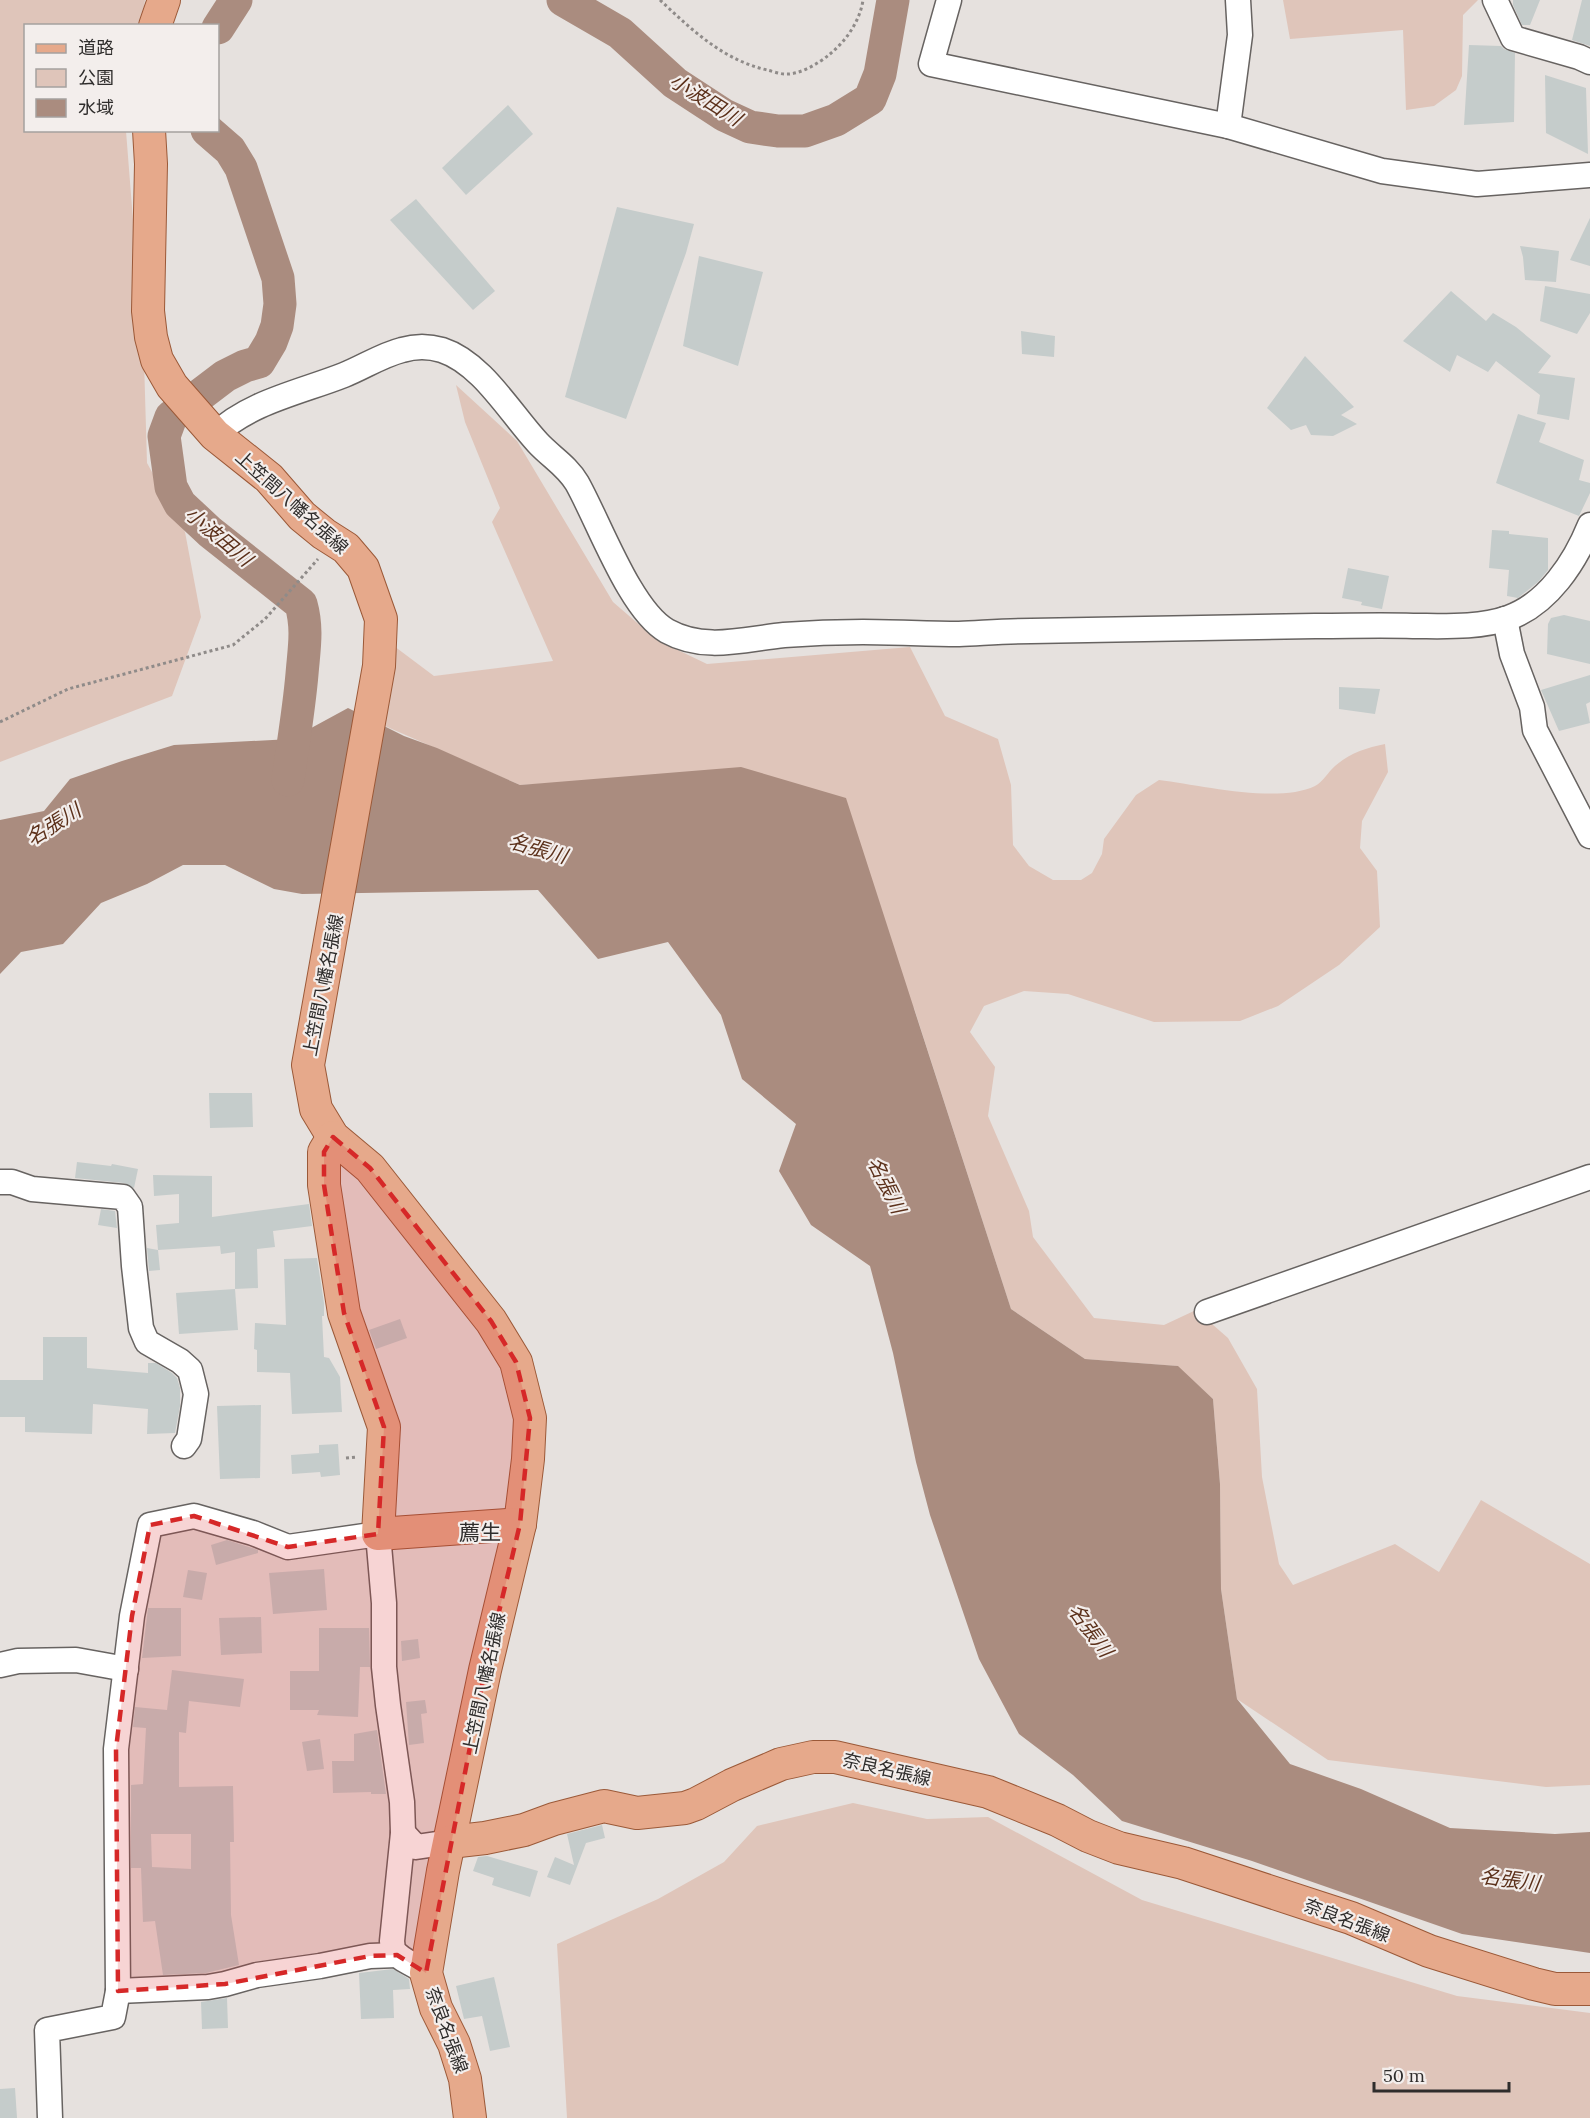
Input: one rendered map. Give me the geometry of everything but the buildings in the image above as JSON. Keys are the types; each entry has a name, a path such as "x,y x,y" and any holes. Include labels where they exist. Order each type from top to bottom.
{"main road":[{"path":"156,24 164,0"},
{"name":"上笠間八幡名張線","path":"148,132 151,164 148,311 157,360 172,386 209,429 269,478 302,516 346,548 363,568 381,619 380,666 308,1065 316,1109 333,1137 370,1168 491,1321 516,1362 530,1418 528,1460 520,1524 485,1670 450,1842"},
{"path":"333,1137 324,1152 324,1185 344,1313 384,1426 378,1534 520,1524"},
{"name":"奈良名張線","path":"470,2118 465,2079 454,2044 436,2008 426,1973 450,1842 485,1839 524,1830 554,1819 604,1806 637,1813 685,1808 781,1764 813,1757 835,1757 988,1792 1119,1848 1183,1863 1351,1918 1429,1951 1555,1989 1590,1989"}],"street":[{"path":"950,0 931,64 1228,126 1382,171 1477,184 1590,175"},
{"path":"1228,126 1240,35 1238,0"},
{"path":"1495,0 1513,38 1590,62"},
{"path":"209,429 226,425 259,407 405,349 422,347 439,349 453,355 483,379 518,422 574,479 628,584 655,624 689,640 706,643 728,643 775,636 825,633 959,634 1029,631 1457,626 1505,620 1521,613 1548,592 1561,578 1588,533"},
{"path":"1505,620 1512,654 1532,707 1535,730 1590,836"},
{"path":"1208,1312 1590,1177"},
{"path":"0,1182 12,1182 41,1190 123,1197 130,1207 141,1328 147,1342 180,1361 190,1370 196,1394 189,1439 184,1446"},
{"path":"50,2118 47,2030 113,2017 118,1991 116,1749 132,1616 150,1525 194,1516 253,1533 288,1547 378,1534 384,1603 384,1668 402,1802 403,1833 392,1941 393,1950 397,1955 426,1973"},
{"path":"0,1665 18,1661 76,1660 126,1669"},
{"path":"403,1833 416,1847 450,1842"},
{"path":"118,1991 207,1987 257,1975 370,1956 397,1955"}],"path":[{"path":"660,0 701,38 727,54 752,66 786,75 817,65 844,42 862,8 863,0"},
{"path":"0,722 68,689 233,645 265,619 305,575"}],"highlighted area":[{"path":"333,1137 370,1168 491,1321 516,1362 530,1418 520,1524 485,1670 426,1973 397,1955 370,1956 225,1984 118,1991 116,1749 132,1616 150,1525 194,1516 288,1547 378,1534 384,1427 344,1313 324,1185 324,1152"}],"green space":[{"path":"0,0 145,0 141,24 24,24 24,132 126,132 144,360 147,463 185,532 201,617 172,696 0,762"},
{"path":"1283,0 1478,0 1463,15 1462,76 1456,90 1434,106 1406,110 1403,30 1290,39"},
{"path":"456,385 517,441 613,602 657,640 707,664 910,647 945,716 998,739 1011,785 1013,845 1029,866 1053,880 1081,880 1092,873 1102,854 1104,839 1136,795 1159,780 1238,792 1299,791 1318,784 1335,766 1352,754 1385,744 1388,772 1362,821 1360,848 1377,871 1380,927 1339,965 1278,1006 1240,1021 1154,1022 1068,994 1024,991 984,1006 970,1032 995,1067 988,1116 1029,1211 1033,1237 1094,1318 1164,1325 1196,1310 1228,1338 1257,1389 1262,1477 1279,1564 1293,1585 1395,1544 1439,1572 1481,1500 1590,1564 1590,1785 1546,1787 1328,1760 1237,1699 1221,1589 1220,1484 1213,1399 1177,1366 1085,1359 1011,1309 914,1008 556,783 520,785 385,726 394,646 434,676 553,661 492,522 500,508 465,422"},
{"path":"853,1803 927,1819 988,1817 1142,1900 1457,1996 1590,2013 1590,2118 567,2118 557,1944 658,1899 724,1862 757,1826"}],"water":[{"name":"名張川","path":"348,708 404,736 520,785 741,767 846,798 1011,1309 1085,1359 1178,1366 1213,1399 1220,1484 1221,1589 1237,1699 1290,1764 1361,1789 1450,1828 1555,1834 1590,1832 1590,1953 1462,1934 1252,1861 1122,1821 1073,1775 1019,1734 979,1659 930,1515 916,1462 893,1353 870,1266 811,1225 779,1171 796,1124 742,1079 721,1015 668,942 598,959 538,890 302,894 274,889 225,865 183,865 147,884 101,903 63,944 21,952 0,974 0,820 44,811 70,779 122,761 174,745 291,739"}],"waterway":[{"name":"小波田川","path":"219,26 236,0"},
{"name":"小波田川","path":"563,0 620,33 675,83 724,115 750,127 778,131 805,131 836,120 870,99 880,74 893,0"},
{"name":"小波田川","path":"209,132 230,150 241,168 278,278 280,304 277,326 259,362 225,376 171,417 164,436 171,487 180,504 210,532 301,604 305,631 304,647 288,780"}],"district":[{"name":"薦生","path":"480,1532"}]}
